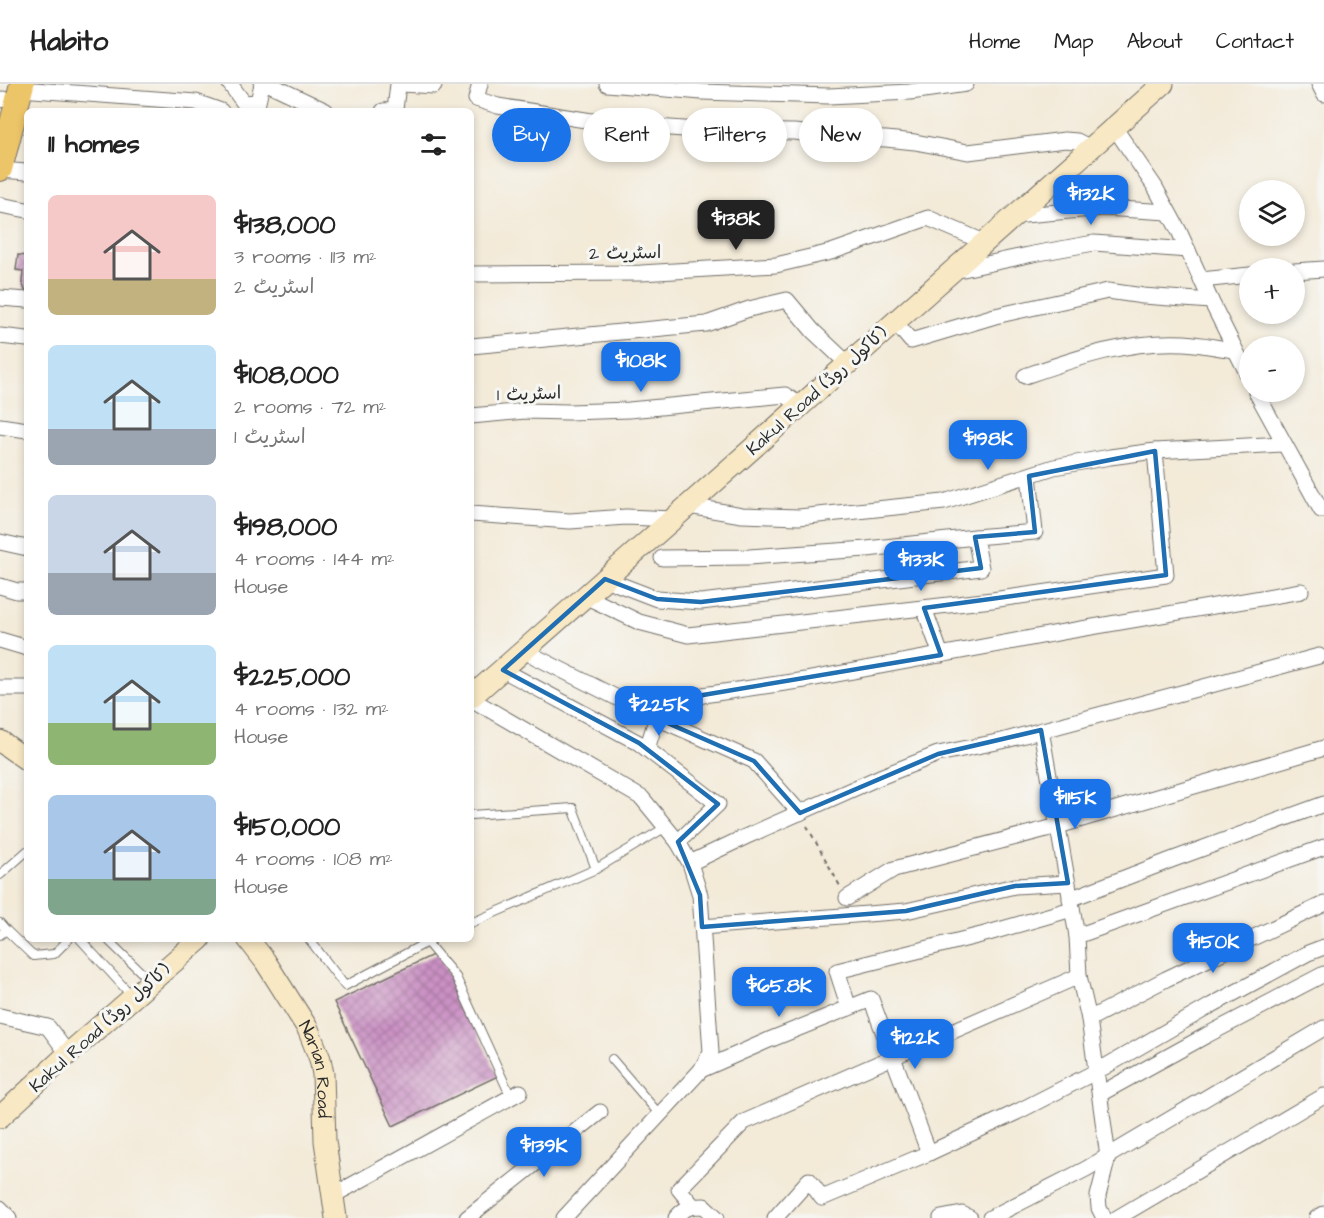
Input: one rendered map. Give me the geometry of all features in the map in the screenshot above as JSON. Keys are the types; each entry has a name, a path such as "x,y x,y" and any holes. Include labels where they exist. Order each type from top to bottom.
{"highway":[{"path":"0,169 7,94"}],"main road":[{"name":"Kakul Road (کاکول روڈ)","path":"474,695 1163,84"},
{"path":"0,741 24,758"},
{"name":"Kakul Road (کاکول روڈ)","path":"0,1117 68,1054 197,942"},
{"name":"Narian Road","path":"250,942 308,1029 321,1059 325,1141 336,1218"}],"street":[{"path":"230,84 244,103 258,102 262,84"},
{"path":"270,84 320,108"},
{"path":"395,108 400,84 434,86 434,84"},
{"path":"480,84 476,99 498,106 604,123 710,131 794,132 886,139 968,152 1065,140 1077,141 1091,148"},
{"path":"607,84 702,92 830,96 910,92 966,84"},
{"path":"1319,84 1324,94"},
{"path":"7,94 196,102 213,108"},
{"path":"1113,127 1155,187 1188,250 1239,359"},
{"path":"0,169 24,172"},
{"path":"0,205 24,209"},
{"path":"1013,216 1103,208 1168,212"},
{"name":"اسٹریٹ 2","path":"474,274 641,273 776,265 831,252 928,218 984,242"},
{"path":"951,272 1094,243 1188,250"},
{"path":"1305,271 1324,269"},
{"path":"1201,280 1239,277"},
{"path":"895,322 911,340 995,316 1108,291 1211,301"},
{"path":"0,298 24,300"},
{"path":"474,346 706,324 748,309 787,300 813,330 848,363"},
{"path":"0,336 24,339"},
{"path":"1025,376 1092,353 1122,347 1184,343 1234,350"},
{"name":"اسٹریٹ 1","path":"474,416 525,411 629,410 785,395 800,405"},
{"path":"1261,402 1321,510 1324,510"},
{"path":"0,426 24,430"},
{"path":"474,514 570,521 681,512 799,517 944,502 1054,467 1110,457 1155,451 1283,444"},
{"path":"585,597 639,622 688,635 992,600 1166,574 1155,451"},
{"path":"662,558 773,555 867,549 1035,532 1029,476"},
{"path":"605,579 657,599 701,602 981,568 975,537"},
{"path":"0,542 24,547"},
{"path":"0,586 24,591"},
{"path":"647,749 659,710 703,695 805,680 1301,591"},
{"path":"924,608 941,655"},
{"path":"0,640 24,647"},
{"path":"524,651 657,718 754,761 800,813"},
{"path":"690,863 880,777 938,754 1002,741 1319,656"},
{"path":"503,670 639,743 718,804 678,842"},
{"path":"0,688 24,688"},
{"path":"474,700 642,798 678,842 690,863 700,895 711,1052 701,1070 564,1218"},
{"path":"1041,730 1077,936 1079,976 1089,1019 1108,1157 1098,1196 1098,1215"},
{"path":"846,898 894,869 1058,826 1324,748"},
{"path":"849,1008 837,971 985,934 1070,897 1324,804"},
{"path":"1077,936 1324,846"},
{"path":"702,927 906,910 1015,886 1070,897"},
{"path":"1089,1019 1166,979 1324,904"},
{"path":"775,1218 808,1180 822,1198 929,1153 1097,1071 1231,995 1308,953 1324,947"},
{"path":"1100,1094 1324,974"},
{"path":"693,1206 679,1189 744,1122 1079,976"},
{"path":"701,1070 871,999 929,1153"},
{"path":"0,1016 48,1027 68,1054"},
{"path":"990,1218 1108,1157 1324,1028"},
{"path":"332,1196 516,1095"},
{"path":"1117,1218 1324,1096"},
{"path":"467,1218 600,1112"},
{"path":"676,1218 682,1210 693,1206 704,1206 717,1218"},
{"path":"0,1208 9,1218"},
{"path":"944,1218 962,1214 970,1218"},
{"path":"1317,1218 1324,1214"}],"lane":[{"path":"474,815 573,808 596,869"},
{"path":"474,922 596,869 666,827"},
{"path":"0,874 24,856"},
{"path":"0,923 3,933 33,956 54,954 66,942"},
{"path":"83,942 133,997"},
{"path":"110,942 151,982"},
{"path":"311,942 345,986 424,942"},
{"path":"430,942 456,977 516,1095"},
{"path":"612,1059 660,1114"}],"path":[{"path":"800,813 846,898"}],"highlighted area":[{"path":"1155,451 1166,575 924,608 941,655 703,695 647,714 754,761 800,813 938,754 1041,730 1068,883 1015,886 906,911 702,927 700,895 678,842 718,804 639,743 503,670 605,579 657,599 701,602 981,568 975,537 1035,532 1029,476"}],"building":[{"path":"18,255 24,256 24,288 23,271 16,270"},
{"path":"439,952 498,1076 393,1126 334,1002"}]}
